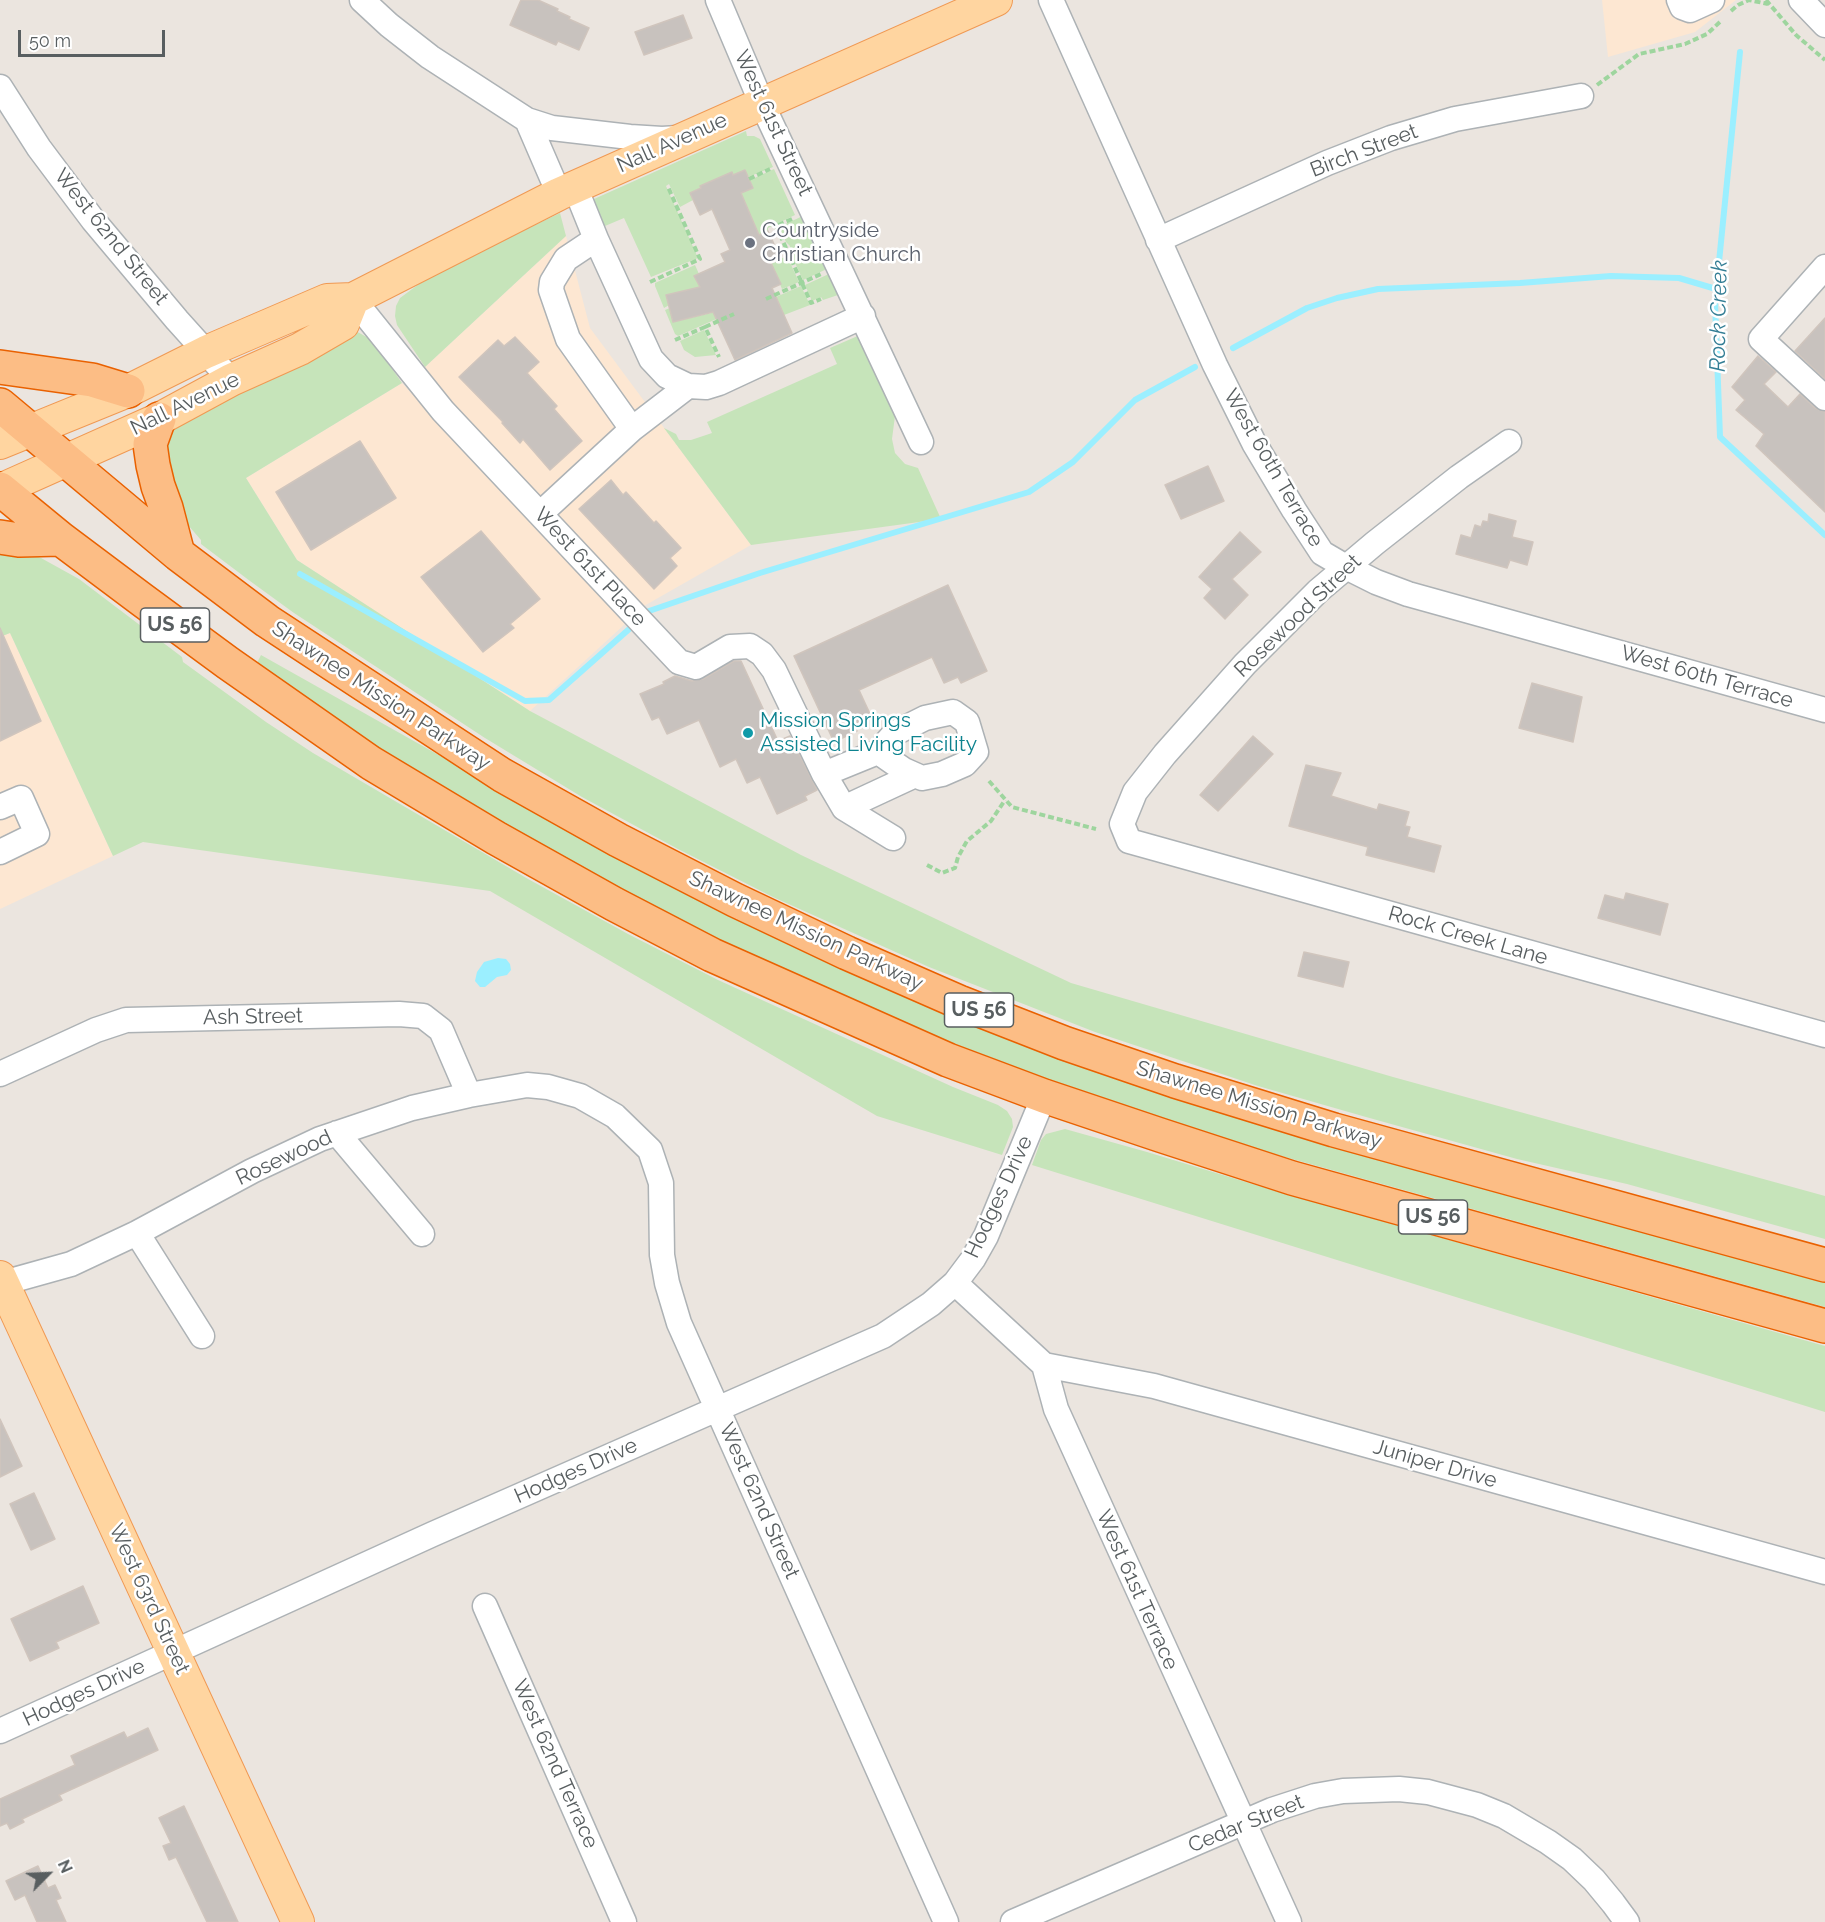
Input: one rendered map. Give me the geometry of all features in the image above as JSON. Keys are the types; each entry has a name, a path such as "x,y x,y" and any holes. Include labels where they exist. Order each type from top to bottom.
{"highway":[{"path":"0,367 92,380 128,391"},
{"name":"Shawnee Mission Parkway","path":"0,405 178,554 267,621 502,775 618,840 735,900 847,953 949,998 1076,1047 1175,1081 1311,1123 1825,1265"},
{"path":"159,419 150,444 158,486 178,554"},
{"name":"US 56","path":"0,490 61,539 228,663 371,763 496,838 614,904 712,955 948,1060 1044,1096 1292,1178 1825,1326"},
{"path":"0,537 19,540 61,539"}],"main road":[{"name":"Nall Avenue","path":"0,443 128,391 206,352 327,300 353,299 567,191 996,0"},
{"name":"Nall Avenue","path":"0,490 159,419 231,380 300,349 343,324 353,299"},
{"name":"West 63rd Street","path":"2,1280 298,1922"}],"street":[{"path":"362,0 389,25 430,57 526,120 552,128 630,137 662,139 690,135"},
{"name":"West 61st Street","path":"718,0 762,104 921,442"},
{"name":"West 60th Terrace","path":"1052,0 1215,365 1254,443 1322,553 1376,582 1408,594 1825,710"},
{"path":"1679,0 1682,7 1690,10 1721,11"},
{"path":"1801,0 1825,25"},
{"name":"West 62nd Street","path":"0,87 39,148 93,220 231,380"},
{"name":"Birch Street","path":"1158,240 1327,163 1391,138 1455,119 1581,96"},
{"path":"526,120 596,239 651,359 667,376 688,386 706,387 863,316"},
{"path":"596,239 566,259 552,282 551,290 568,339 632,429"},
{"path":"1825,267 1761,339 1825,398"},
{"name":"West 61st Place","path":"353,299 442,411 679,662 696,666 730,647 750,646 762,654 774,670 824,774 844,808"},
{"path":"540,514 632,429 688,386"},
{"name":"Rosewood Street","path":"1122,824 1135,792 1245,664 1288,619 1346,567 1450,484 1509,442"},
{"path":"824,774 878,752 895,733 925,718 953,712 967,722 976,752 965,764 942,774 922,778 878,752"},
{"path":"844,808 915,775"},
{"path":"0,807 21,798 37,834 0,852"},
{"path":"844,808 892,838"},
{"name":"Rock Creek Lane","path":"1122,824 1129,841 1157,850 1825,1035"},
{"name":"Ash Street","path":"0,1074 96,1030 126,1020 399,1014 423,1016 441,1030 469,1095"},
{"name":"Rosewood","path":"2,1280 71,1264 137,1233 252,1171 337,1133 412,1108 526,1085 548,1087 580,1096"},
{"name":"West 62nd Street","path":"580,1096 615,1116 650,1150 660,1183 662,1255 667,1283 680,1323 946,1922"},
{"name":"Hodges Drive","path":"0,1731 433,1534 883,1336 931,1304 955,1283 973,1259 986,1236 1044,1096"},
{"path":"337,1133 422,1234"},
{"path":"137,1233 202,1336"},
{"path":"955,1283 1044,1365"},
{"name":"Juniper Drive","path":"1044,1365 1154,1386 1825,1572"},
{"name":"West 61st Terrace","path":"1044,1365 1056,1409 1289,1922"},
{"name":"West 62nd Terrace","path":"485,1606 624,1922"},
{"name":"Cedar Street","path":"1013,1922 1283,1806 1315,1796 1343,1791 1399,1789 1456,1798 1504,1816 1572,1859 1594,1880 1627,1922"}],"path":[{"path":"1581,96 1639,54 1685,44 1707,34 1721,11 1749,0 1767,2 1796,35 1825,60"},
{"path":"749,178 776,167"},
{"path":"650,282 700,260 668,187"},
{"path":"798,216 776,226 811,303 821,299"},
{"path":"766,299 827,272"},
{"path":"675,340 734,314"},
{"path":"705,327 719,357"},
{"path":"989,781 1012,807 1096,829"},
{"path":"927,865 942,873 956,868 958,857 967,841 991,821 1005,800"}],"shaded area":[{"path":"1602,0 1736,0 1695,32 1608,57"},
{"path":"566,236 590,328 751,545 644,606 615,583 451,403 425,367"},
{"path":"402,383 625,624 530,711 297,560 246,478"},
{"path":"10,633 113,856 0,909 0,637"}],"green space":[{"path":"746,131 747,136 760,139 773,167 748,177 745,170 733,175 732,172 690,193 693,200 680,207 669,184 666,186 698,258 651,277 624,218 605,226 592,203 594,199"},
{"path":"774,169 795,215 759,235 741,193 753,188 750,180"},
{"path":"560,213 566,236 425,367 397,325 396,306 400,298 419,284 484,249"},
{"path":"805,215 829,268 803,280 790,252 790,246 779,227"},
{"path":"787,256 799,282 782,289 771,263"},
{"path":"695,265 699,274 695,276 700,287 664,308 655,283"},
{"path":"831,273 841,294 812,301 805,285"},
{"path":"801,286 810,305 784,315 776,297"},
{"path":"670,308 673,322 728,309 730,313 678,336 665,310"},
{"path":"354,330 372,340 402,383 246,478 297,560 530,711 801,855 1071,983 1393,1077 1825,1196 1825,1239 1627,1184 1517,1159 1366,1117 1258,1086 1095,1032 929,967 773,897 582,797 485,738 294,613 201,544 201,540 183,515 164,457 167,432"},
{"path":"704,330 716,355 695,357 684,350 680,341"},
{"path":"860,335 895,416 892,439 895,453 905,464 918,468 941,519 751,545 664,428 676,434 679,440 691,440 712,433 707,422 837,364 830,348"},
{"path":"0,545 41,558 79,579 182,657 183,662 266,722 313,753 528,879 718,980 953,1087 998,1105 1007,1111 1012,1119 1013,1127 1002,1155 877,1116 490,891 143,842 113,856 10,633 0,637"},
{"path":"261,655 565,829 724,913 852,973 1710,1250 1825,1281 1825,1307 1249,1147 1063,1086 837,996 668,915 510,828 425,777 298,693 257,663"},
{"path":"1065,1129 1825,1346 1825,1412 1032,1165 1041,1140 1046,1134"}],"water":[{"path":"498,958 506,959 511,970 507,975 497,977 485,987 480,987 475,981 477,972 484,962"}],"building":[{"path":"521,0 538,0 589,28 579,50 558,41 556,45 510,25"},
{"path":"683,15 692,38 644,55 635,32"},
{"name":"Countryside Christian Church","path":"745,170 753,188 741,193 759,235 768,231 781,259 771,263 781,284 772,288 792,333 735,360 713,312 673,322 666,295 700,287 694,276 725,262 721,254 730,250 712,209 700,215 690,193 732,172 733,175"},
{"path":"1825,318 1825,379 1795,351"},
{"path":"515,337 539,362 527,373 557,406 554,409 582,441 550,470 523,439 520,443 459,377 498,340 504,346"},
{"path":"1758,356 1776,372 1764,384 1788,407 1800,394 1815,408 1825,412 1825,512 1756,446 1764,434 1736,410 1745,400 1732,387"},
{"path":"360,441 396,498 311,550 276,492"},
{"path":"1208,466 1224,501 1181,519 1165,485"},
{"path":"611,480 623,495 626,492 681,548 670,558 677,566 654,589 579,509"},
{"path":"1489,514 1516,521 1512,537 1533,542 1527,565 1510,560 1507,568 1456,554 1461,535 1471,538 1475,525 1481,527 1483,521 1488,522"},
{"path":"481,531 540,599 510,624 514,628 483,652 421,577"},
{"path":"1240,532 1261,552 1232,579 1248,595 1225,619 1204,598 1212,589 1199,577"},
{"path":"948,585 987,671 961,683 958,677 944,683 932,657 859,690 871,716 854,724 857,731 834,742 794,656"},
{"path":"0,628 41,721 0,741"},
{"name":"Mission Springs Assisted Living Facility","path":"734,661 741,661 778,741 790,736 817,790 805,796 807,800 777,814 760,777 747,783 736,759 720,767 699,720 667,734 659,717 652,720 640,694 664,684 663,682 675,676 692,681 703,679"},
{"path":"1532,683 1582,697 1573,742 1519,728"},
{"path":"1253,736 1273,754 1218,811 1200,795"},
{"path":"1306,765 1341,773 1331,796 1377,810 1379,804 1409,812 1405,826 1410,827 1407,837 1441,846 1434,872 1366,855 1368,847 1289,826"},
{"path":"1626,893 1668,904 1660,935 1598,918 1605,895 1624,900"},
{"path":"1304,952 1349,962 1343,987 1298,976"},
{"path":"0,1419 22,1466 0,1477"},
{"path":"34,1493 55,1539 31,1550 10,1504"},
{"path":"83,1586 99,1623 56,1642 59,1648 30,1661 11,1619"},
{"path":"148,1728 158,1750 59,1795 62,1800 22,1819 24,1822 10,1829 7,1823 0,1826 0,1799 75,1765 71,1756 124,1732 127,1738"},
{"path":"184,1806 238,1922 207,1922 176,1857 169,1860 163,1846 171,1843 159,1818"},
{"path":"38,1866 48,1888 55,1885 61,1898 56,1900 66,1922 37,1922 25,1895 15,1900 6,1881"}],"waterway":[{"name":"Rock Creek","path":"1740,52 1715,302 1720,437 1825,535"},
{"path":"1233,348 1307,308 1337,298 1378,289 1520,283 1611,276 1679,278 1716,289"},
{"path":"643,616 649,611 760,573 1029,492 1073,462 1135,400 1195,367"},
{"path":"300,574 525,701 549,700 636,623"}],"place":[{"name":"Countryside Christian Church","path":"750,243"},
{"name":"Mission Springs Assisted Living Facility","path":"748,733"}]}
